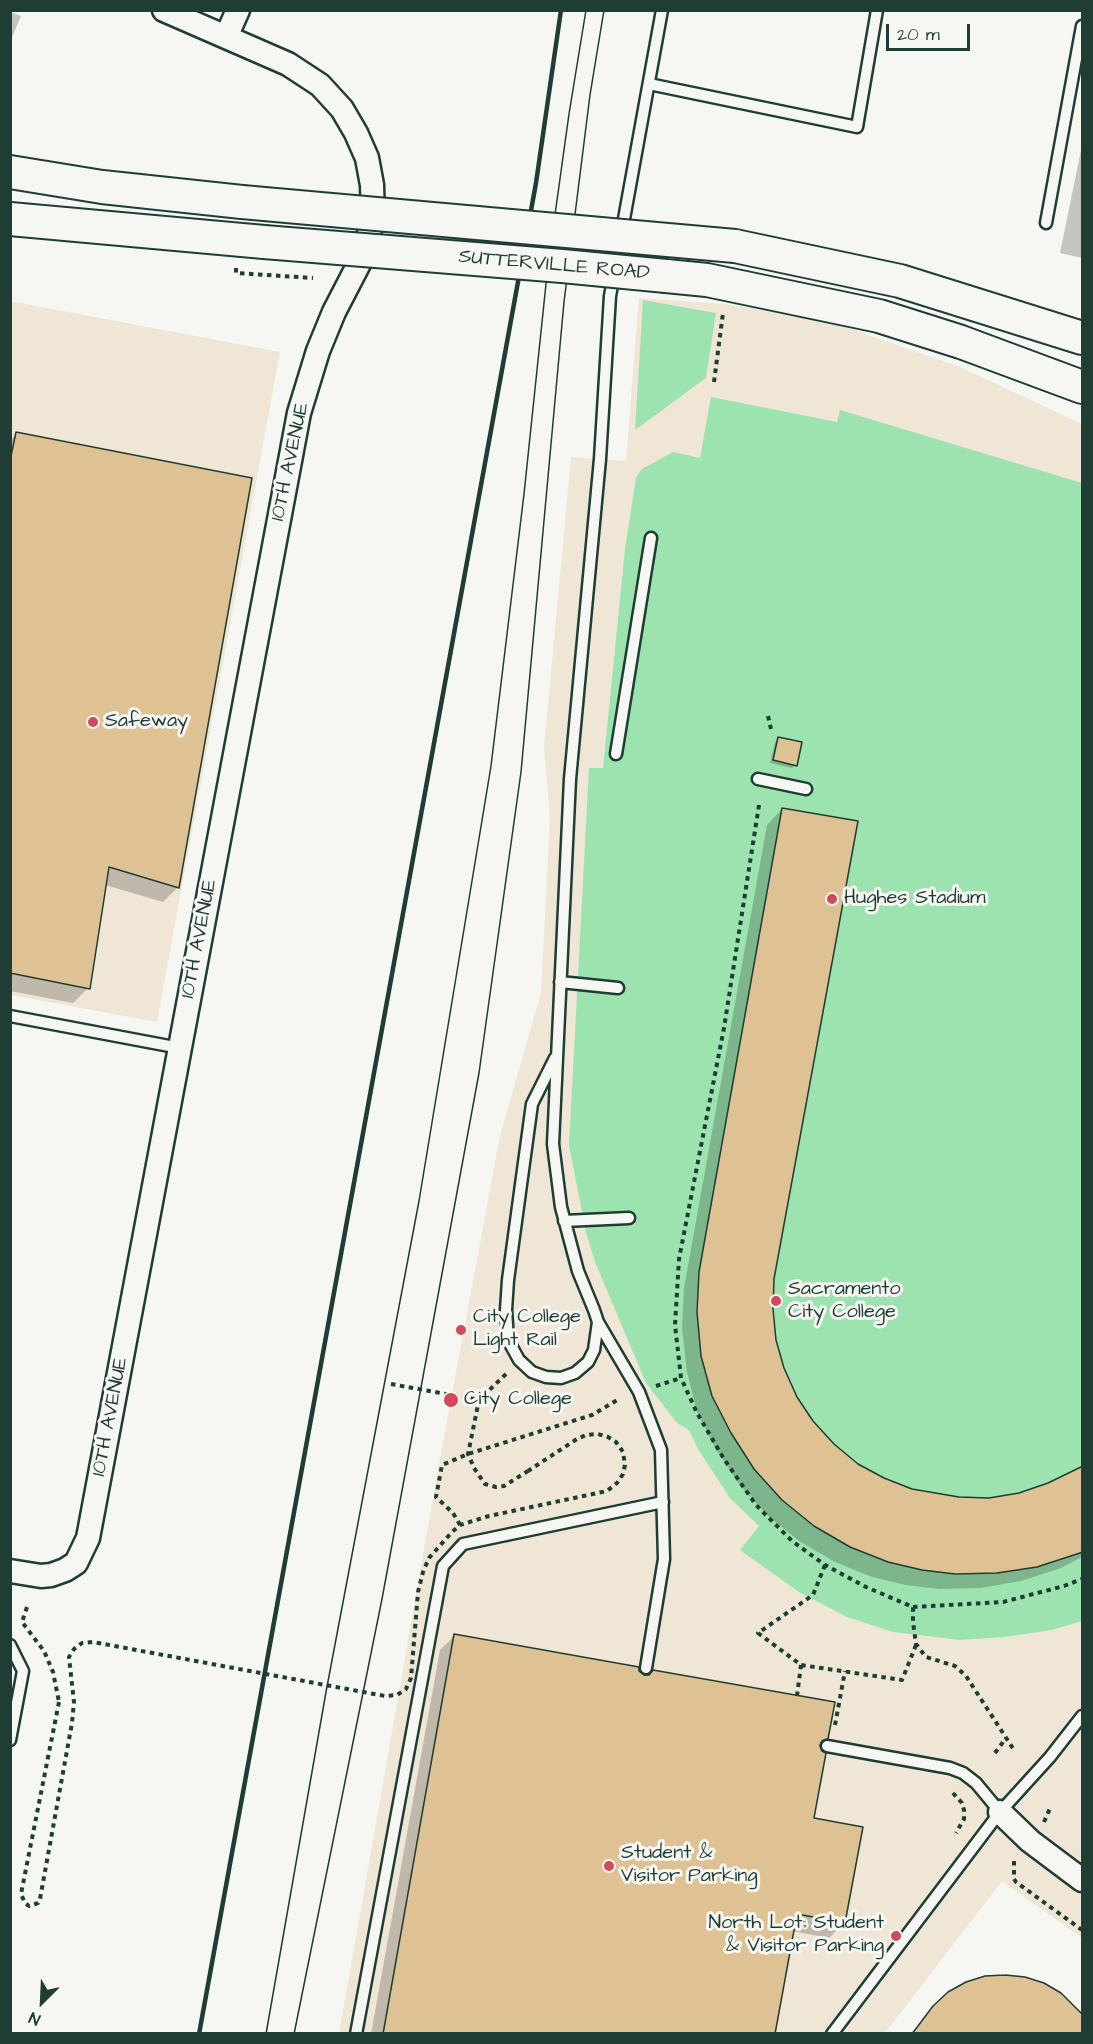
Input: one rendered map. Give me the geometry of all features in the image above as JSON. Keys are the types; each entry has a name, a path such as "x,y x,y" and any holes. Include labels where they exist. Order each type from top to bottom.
{"main road":[{"name":"SUTTERVILLE ROAD","path":"10,172 102,187 242,202 735,246 900,281 1083,338"},
{"name":"SUTTERVILLE ROAD","path":"10,219 707,280 879,316 961,342 1083,387"}],"street":[{"name":"10TH AVENUE","path":"10,1571 41,1576 65,1570 76,1563 88,1538 299,413 318,351 363,256 373,218 372,185 363,150 342,109 320,85 288,64 164,10"},
{"path":"226,37 238,10"},
{"path":"999,1812 1030,1841 1083,1880"}],"lane":[{"path":"646,1668 664,1559 661,1450 639,1392 598,1322 578,1271 561,1208 553,1144 570,779 600,459 610,296 662,10"},
{"path":"649,84 857,127 877,10"},
{"path":"1046,223 1083,26"},
{"path":"616,754 651,538"},
{"path":"758,779 806,789"},
{"path":"560,982 618,988"},
{"path":"10,1016 180,1048"},
{"path":"556,1055 532,1104 508,1280 506,1310 508,1340 519,1360 532,1372 546,1377 561,1378 575,1373 588,1362 594,1350 598,1322"},
{"path":"564,1221 629,1218"},
{"path":"356,2034 443,1566 463,1544 663,1502"},
{"path":"10,1646 23,1671 10,1740"},
{"path":"832,2034 999,1812 1050,1757 1083,1716"},
{"path":"827,1746 950,1768 963,1773 976,1783 999,1812"}],"path":[{"path":"236,273 319,279"},
{"path":"714,382 724,304"},
{"path":"768,716 771,729"},
{"path":"759,805 724,1028 680,1259 675,1325 681,1378 713,1441 756,1505 792,1541 825,1565 866,1587 913,1607 1003,1602 1083,1579"},
{"path":"27,1607 22,1622 44,1651 53,1671 59,1702 21,1894 25,1904 29,1905 38,1903 40,1899 72,1723 74,1702 69,1658 74,1649 82,1643 93,1642 385,1696 397,1695 406,1689 411,1678 418,1592 429,1558 438,1546 460,1526 489,1516 607,1491 617,1483 623,1474 625,1465 623,1452 616,1442 598,1434 586,1435 577,1439 504,1486 496,1487 485,1484 468,1454 479,1400 519,1360"},
{"path":"653,1387 681,1378"},
{"path":"391,1384 479,1400"},
{"path":"460,1526 453,1513 436,1497 442,1465 468,1454 592,1415 619,1399"},
{"path":"825,1565 813,1595 758,1633 801,1665 902,1680 916,1644 913,1607"},
{"path":"916,1644 926,1657 955,1666 966,1676 1014,1750"},
{"path":"797,1696 801,1665"},
{"path":"835,1725 845,1671"},
{"path":"995,1753 1006,1738"},
{"path":"948,1790 959,1799 964,1810 961,1827 954,1836"},
{"path":"1044,1823 1051,1806"},
{"path":"1014,1861 1016,1882 1083,1930"}],"shaded area":[{"name":"Sacramento City College","path":"639,298 725,304 800,317 851,329 960,367 1082,424 1082,1938 1002,1881 885,2033 339,2034 439,1464 500,1136 541,993 550,817 544,748 571,457 626,461"},
{"path":"10,301 280,352 157,1022 11,995"}],"green space":[{"path":"643,300 716,313 706,378 635,430"},
{"name":"Hughes Stadium","path":"711,397 837,422 840,410 1082,483 1082,1621 1052,1630 960,1640 893,1632 847,1617 799,1592 740,1550 759,1526 730,1498 698,1449 689,1430 677,1423 646,1383 595,1262 586,1232 569,1145 589,768 603,768 625,549 636,478 642,469 673,452 700,458"}],"building":[{"path":"16,432 252,478 179,888 109,867 90,989 10,973 10,461"},
{"path":"778,737 802,742 797,766 773,760"},
{"path":"782,808 858,821 774,1279 773,1309 776,1340 784,1368 797,1397 813,1421 834,1444 858,1464 912,1489 959,1497 989,1498 1019,1493 1048,1483 1083,1466 1083,1552 1037,1567 997,1573 955,1574 922,1570 888,1562 850,1547 814,1526 782,1500 754,1469 731,1433 712,1396 701,1356 697,1312 699,1272"},
{"name":"Student & Visitor Parking","path":"454,1634 639,1667 639,1671 644,1675 649,1675 653,1670 835,1702 828,1739 822,1741 820,1745 822,1751 826,1753 814,1818 863,1827 845,1923 797,1914 775,2034 383,2034"},
{"path":"985,1976 1025,1977 1044,1983 1061,1993 1083,2015 1083,2034 912,2034 933,2006 948,1992 966,1982"}],"tram line":[{"path":"266,2034 326,1692 419,1201 491,766 524,494 548,265 586,10"},
{"path":"294,2034 382,1599 479,1073 521,772 564,302 590,95 604,10"}],"railway":[{"path":"199,2034 536,183 561,10"}],"place":[{"name":"Safeway","path":"93,722"},
{"name":"Hughes Stadium","path":"832,899"},
{"name":"Sacramento City College","path":"776,1301"},
{"name":"City College Light Rail","path":"461,1330"},
{"name":"City College","path":"451,1400"},
{"name":"Student & Visitor Parking","path":"609,1866"},
{"name":"North Lot: Student & Visitor Parking","path":"896,1936"}]}
